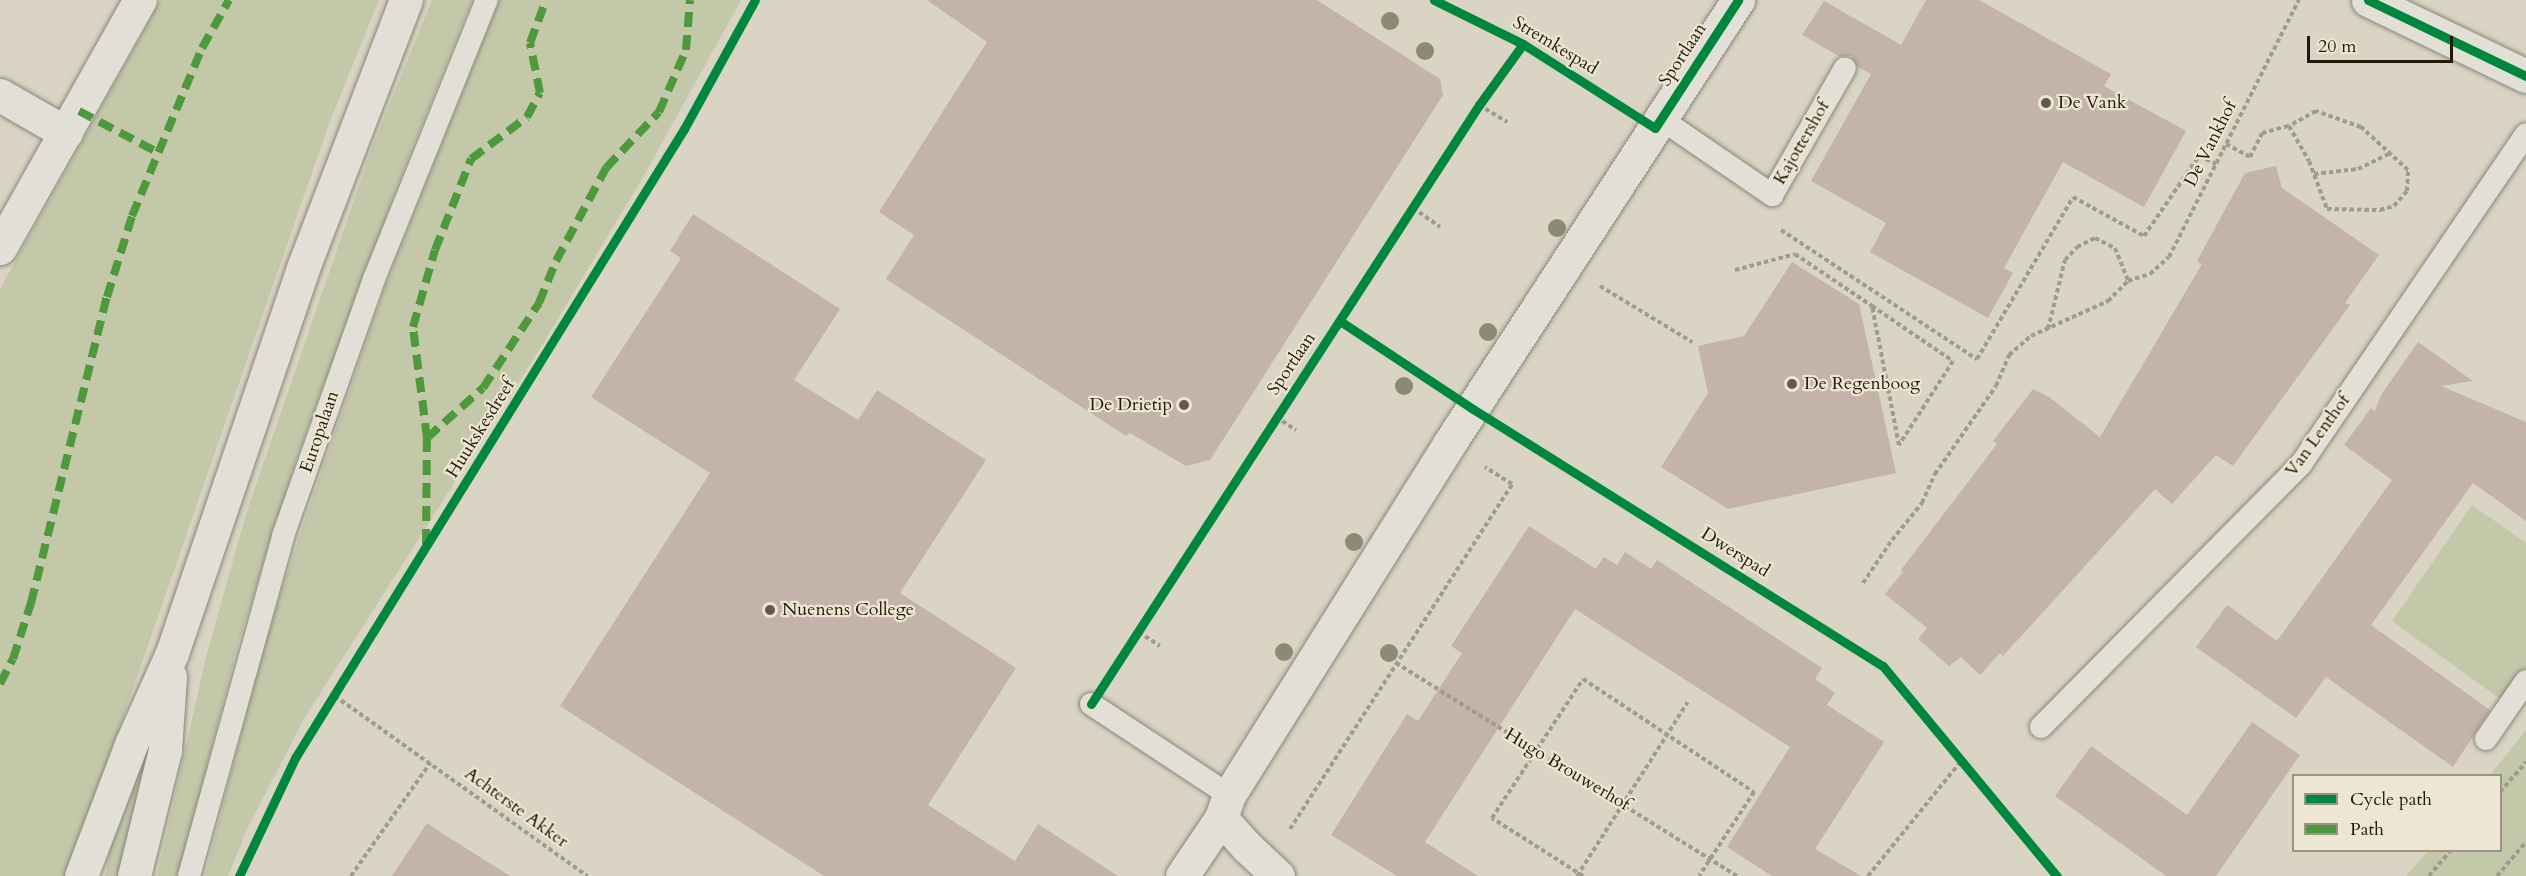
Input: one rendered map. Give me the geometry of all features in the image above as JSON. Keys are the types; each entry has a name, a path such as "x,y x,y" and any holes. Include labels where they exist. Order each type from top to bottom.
{"street":[{"path":"0,248 140,0"},
{"path":"81,876 132,742 172,653 303,268 406,0"},
{"name":"Sportlaan","path":"1225,806 1449,444 1738,0"},
{"path":"2368,0 2526,76"},
{"path":"0,95 66,133"},
{"path":"134,876 165,750 172,653"},
{"path":"1182,876 1225,806 1273,871"}],"lane":[{"name":"Europalaan","path":"189,876 283,536 374,279 487,0"},
{"name":"Kajottershof","path":"1661,119 1772,195 1845,68"},
{"name":"Van Lenthof","path":"2041,727 2301,464 2526,134"},
{"path":"2486,739 2526,681"},
{"path":"1091,704 1225,806"}],"path":[{"path":"1473,114 1486,96"},
{"path":"1479,105 1507,122"},
{"path":"2226,144 2250,157 2262,133 2289,126 2316,111 2361,127 2391,153 2408,170 2407,191 2394,206 2380,210 2327,209 2314,174 2289,126"},
{"path":"2314,174 2358,169 2391,153"},
{"path":"1772,195 1779,209 1777,227 1977,359 2073,196 2144,236 2199,156 2216,164"},
{"path":"1407,218 1419,199"},
{"path":"1413,208 1440,227"},
{"path":"2048,330 2065,260 2077,247 2096,238 2115,248 2128,281"},
{"path":"1735,270 1795,254 1872,306 1953,361 1899,445 1872,306"},
{"path":"1566,266 1692,342"},
{"path":"1276,417 1296,430"},
{"path":"1273,871 1396,663 1512,484 1449,444"},
{"path":"1133,641 1145,623"},
{"path":"1139,632 1161,646"},
{"path":"1688,702 1666,734 1579,875 1492,818 1582,679 1666,734 1754,792 1699,876"},
{"path":"329,705 341,686"},
{"path":"1954,752 1968,770"},
{"path":"1868,876 1961,761"},
{"path":"2502,790 2526,762"},
{"path":"351,876 430,763"},
{"path":"2497,876 2526,842"},
{"path":"2429,876 2449,852"}],"green space":[{"path":"161,0 379,0 330,121 68,876 0,876 0,289"},
{"path":"432,0 472,0 399,181 295,463 238,644 179,876 157,876 205,661 246,514 373,145"},
{"path":"499,0 741,0 642,179 536,355 305,717 248,827 228,876 205,876 263,648 301,531 385,287"},
{"path":"2472,505 2526,543 2526,666 2502,700 2392,621"},
{"path":"2526,730 2526,876 2406,876 2427,852 2502,852 2502,774 2491,774"},
{"path":"137,764 153,769 128,876 105,876 114,831"}],"building":[{"path":"927,0 1317,0 1440,79 1443,95 1210,460 1186,466 1130,433 1126,436 886,279 914,235 879,212 987,42"},
{"path":"1926,0 1979,0 2111,74 2104,86 2186,131 2144,207 2063,162 2004,268 2013,273 1988,318 1870,252 1886,223 1811,181 1871,74 1858,67 1851,56 1839,56 1802,35 1824,1 1901,45"},
{"path":"2276,166 2282,188 2379,255 2345,303 2350,305 2233,466 2216,455 2172,504 2155,489 2003,656 2000,653 1980,675 1961,657 1949,666 1918,639 1927,628 1885,594 1997,444 1993,441 2033,389 2049,397 2100,437 2202,264 2197,261 2245,173"},
{"path":"693,214 840,309 794,380 858,420 877,390 986,460 900,593 1016,668 928,805 1015,861 1038,824 1118,876 824,876 560,706 710,473 591,397 681,258 670,251"},
{"name":"De Regenboog","path":"1792,262 1859,304 1896,473 1728,509 1661,467 1708,393 1698,346 1744,336"},
{"path":"2418,342 2473,381 2441,386 2526,422 2526,521 2473,483 2371,625 2490,710 2453,767 2326,677 2296,718 2196,647 2227,605 2277,641 2392,480 2344,445 2371,408 2375,411 2381,395"},
{"path":"1529,526 1596,569 1604,557 1617,565 1625,552 1651,569 1657,560 1822,668 1815,679 1835,693 1827,705 1884,742 1815,849 1861,876 1772,876 1727,847 1790,747 1575,609 1425,842 1478,876 1397,876 1331,835 1407,714 1418,721 1462,653 1451,646"},
{"path":"2252,722 2300,755 2216,876 2166,876 2055,796 2091,746 2187,815"},
{"path":"427,823 445,835 510,876 392,876"}],"marked path":[{"path":"0,684 13,659 31,603 107,297 132,216 202,48 229,0"},
{"path":"426,544 427,438 413,327 435,250 471,159 527,117 540,93 530,43 546,0"},
{"path":"427,438 483,388 539,303 556,261 606,168 659,112 686,50 690,0"},
{"path":"79,111 159,153"}],"cycle path":[{"name":"Huukskesdreef","path":"239,876 295,758 684,129 755,0"},
{"name":"Stremkespad","path":"1434,0 1523,44 1655,128 1738,0"},
{"path":"2368,0 2526,76"},
{"name":"Stremkespad","path":"1091,704 1479,105 1523,44"},
{"name":"Dwerspad","path":"1340,321 1473,409 1883,666 2057,876"}],"place":[{"name":"De Vank","path":"2046,103"},
{"name":"De Regenboog","path":"1792,384"},
{"name":"De Drietip","path":"1184,405"},
{"name":"Nuenens College","path":"770,610"}]}
